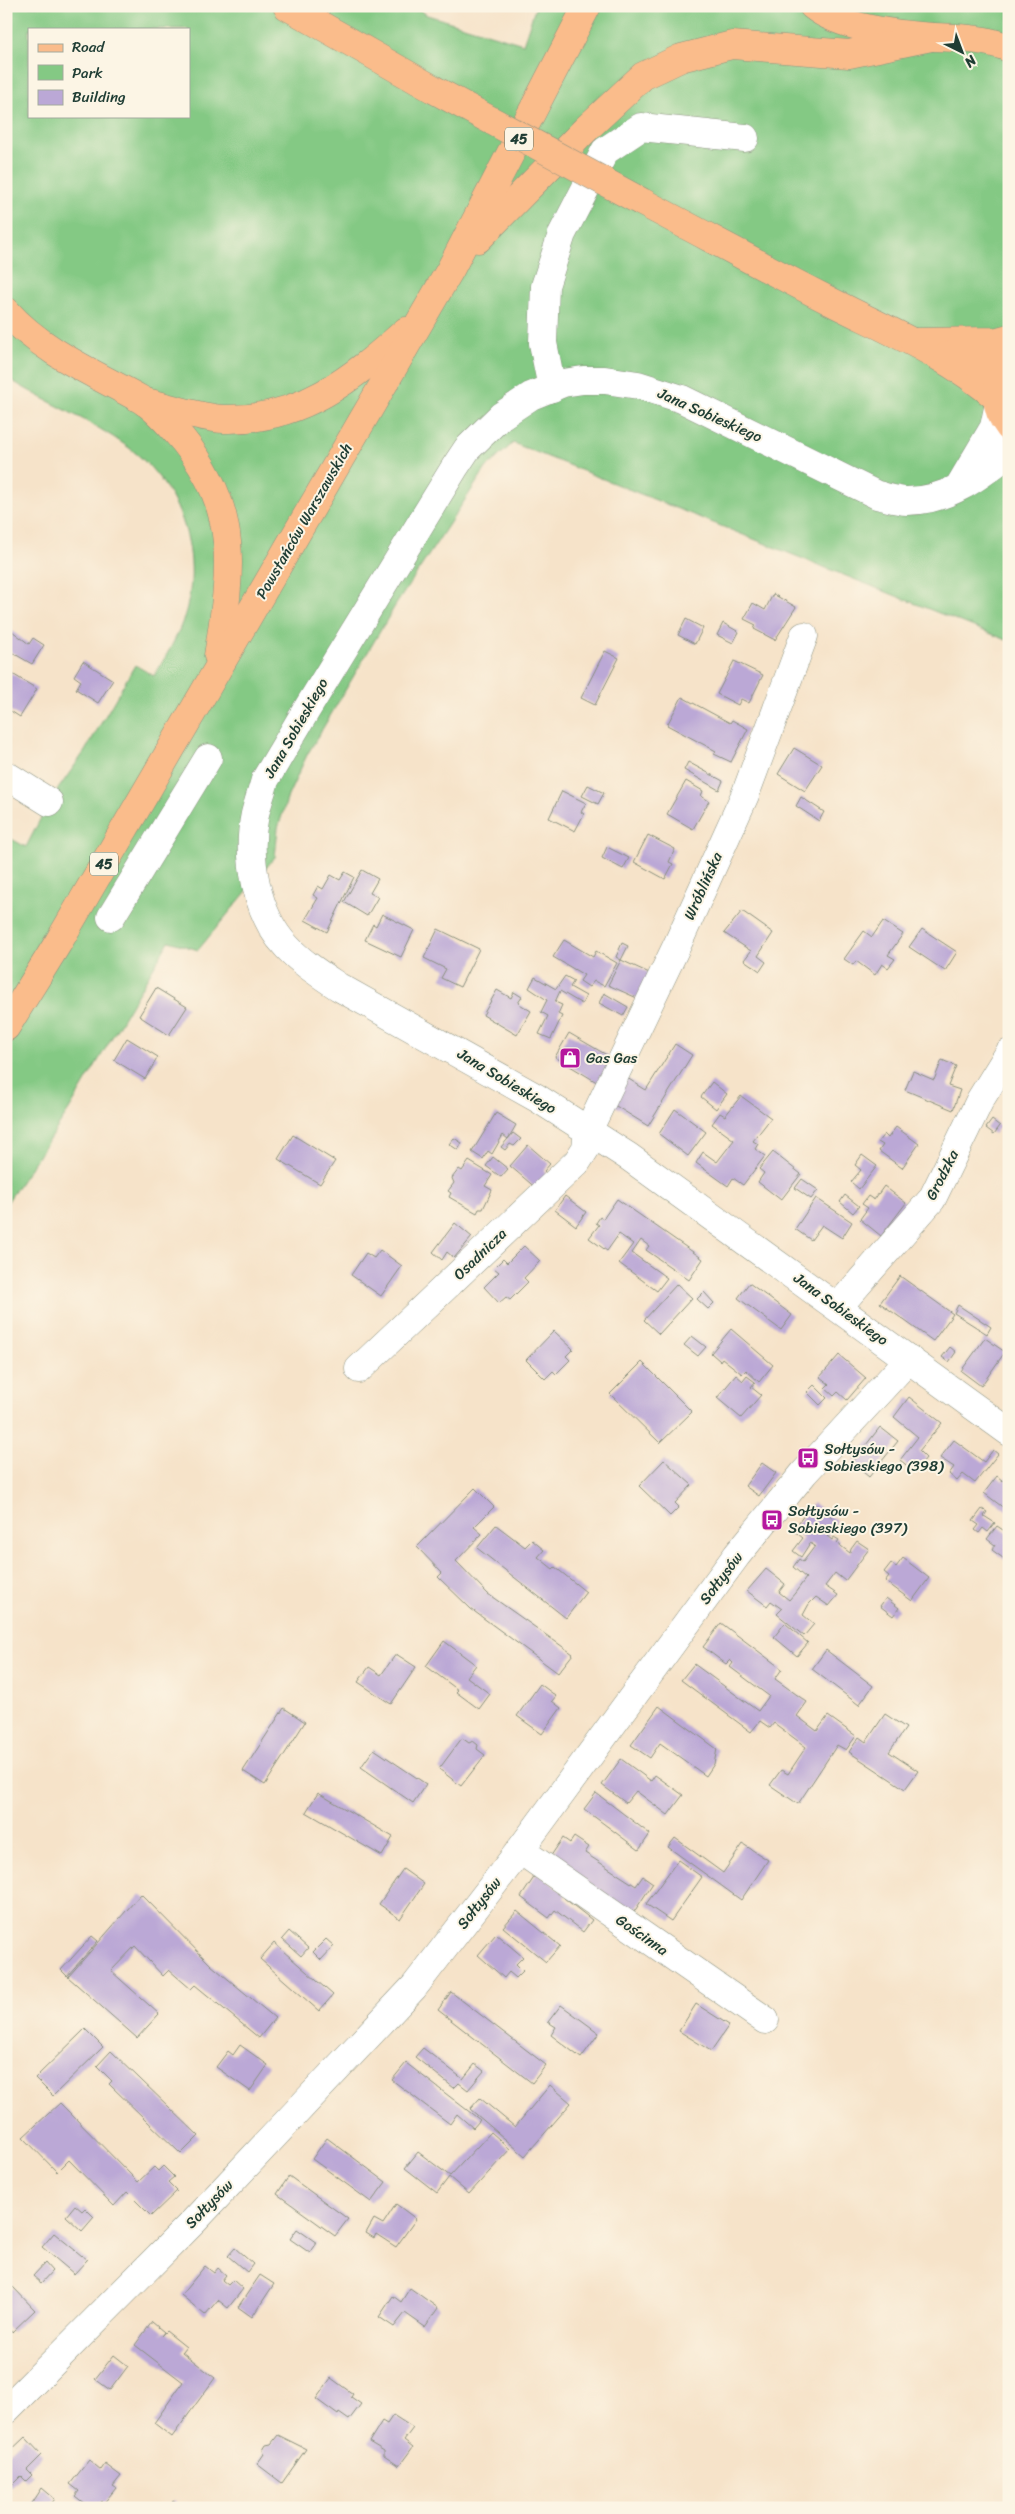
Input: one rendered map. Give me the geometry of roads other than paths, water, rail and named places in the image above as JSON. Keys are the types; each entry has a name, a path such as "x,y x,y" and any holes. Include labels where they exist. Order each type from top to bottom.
{"main road":[{"path":"287,6 433,89 642,202 923,347 984,386 1001,411"},
{"name":"Powstańców Warszawskich","path":"6,1027 58,943 450,270 587,6"},
{"path":"813,6 844,22 878,30 931,37 969,38 1009,48"},
{"path":"450,270 498,216 644,76 681,58 732,46 849,54 931,37"},
{"path":"6,311 32,335 62,355 145,402 173,429 196,456 208,476 227,527 228,581 216,670"},
{"path":"145,402 223,419 270,414 316,399 349,380 424,314"},
{"path":"923,347 998,341 1009,338"},
{"path":"923,347 995,366 1009,367 1000,382 1001,411"}],"street":[{"path":"552,388 543,343 545,286 562,234 605,151 640,127 745,138"},
{"name":"Jana Sobieskiego","path":"1009,453 984,472 957,488 931,499 905,501 877,495 682,399 658,391 605,380 563,383 531,396 501,416 467,449 455,467 306,709 265,780 255,815 253,845 260,902 272,926 288,948 339,987 537,1098 671,1186 1009,1432"},
{"path":"957,488 994,427 1001,411"},
{"name":"Wróblińska","path":"588,1131 678,943 745,794 804,636"},
{"path":"111,917 208,758"},
{"path":"6,775 48,802"},
{"name":"Grodzka","path":"838,1308 932,1199 980,1100 1009,1052"},
{"name":"Osadnicza","path":"359,1369 577,1162 586,1148 588,1131"},
{"name":"Sołtysów","path":"6,2410 194,2221 414,1987 520,1850 737,1555 804,1473 909,1359"},
{"name":"Gościnna","path":"520,1850 765,2020"}],"place":[{"name":"Gas Gas","path":"570,1058"},
{"name":"Sołtysów - Sobieskiego (398)","path":"808,1458"},
{"name":"Sołtysów - Sobieskiego (397)","path":"772,1520"}]}
